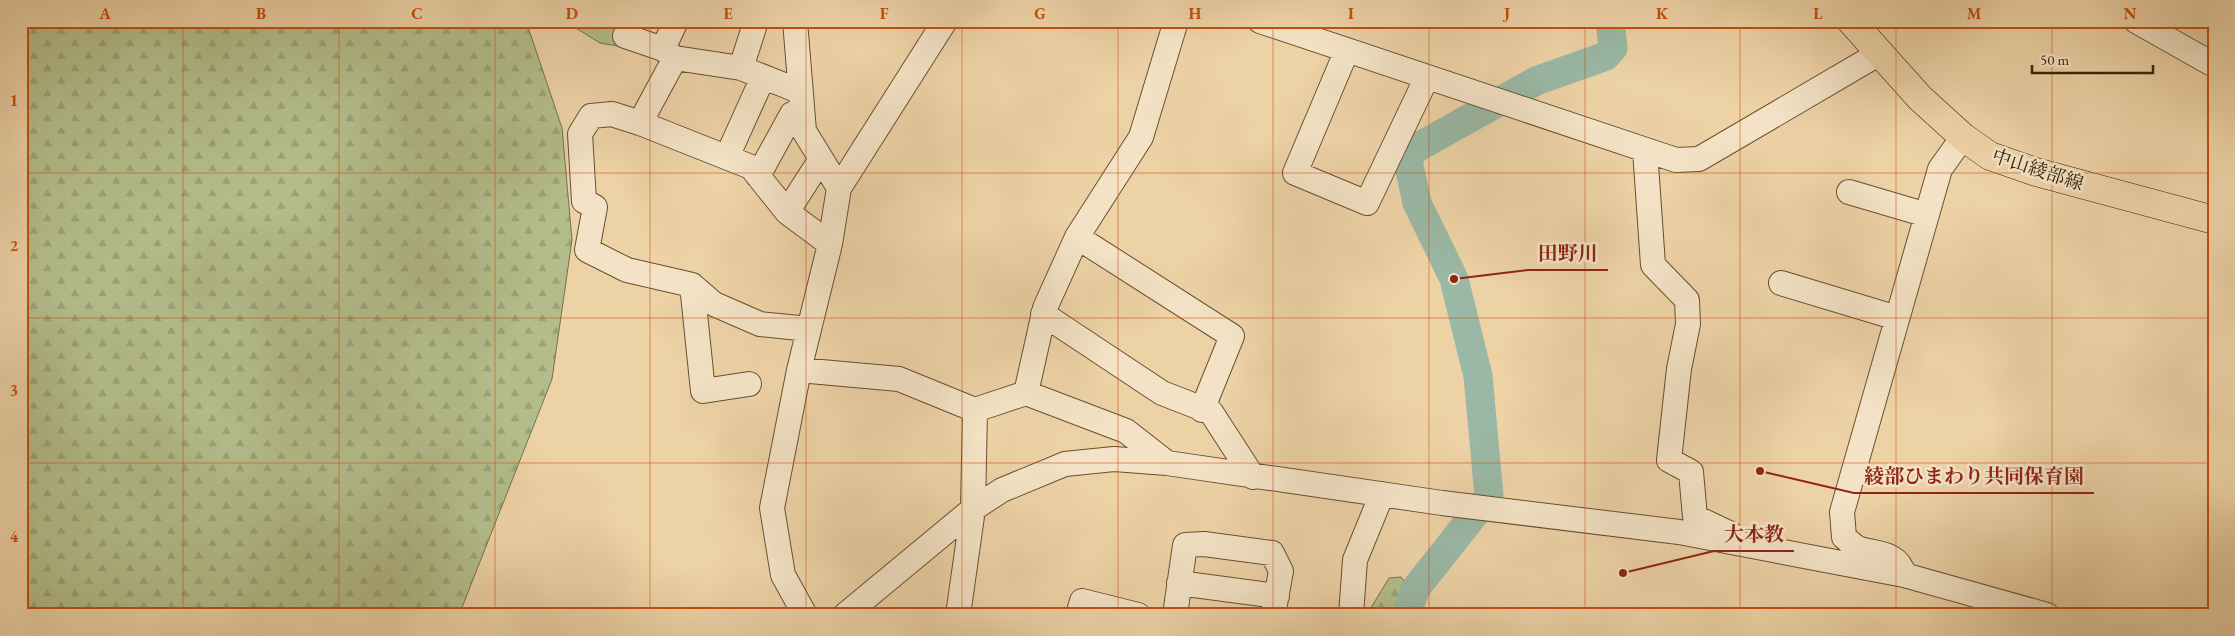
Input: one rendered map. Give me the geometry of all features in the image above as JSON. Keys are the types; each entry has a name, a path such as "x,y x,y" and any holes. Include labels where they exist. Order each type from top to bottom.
{"main road":[{"name":"中山綾部線","path":"1851,21 1920,98 1963,136 1990,156 2036,172 2214,220"}],"street":[{"path":"640,123 669,54 676,21"},
{"path":"741,68 756,21"},
{"path":"795,21 800,101 804,130 839,188"},
{"path":"805,615 782,575 772,508 799,370 830,244 839,188 945,21"},
{"path":"1026,393 1043,314 1077,237 1141,137 1176,21"},
{"path":"1260,21 1676,160 1699,159 1880,54"},
{"path":"2136,21 2214,65"},
{"path":"626,36 669,54 741,68 763,77 800,101"},
{"path":"1347,50 1295,173 1367,203 1427,78"},
{"path":"727,157 763,77"},
{"path":"758,176 800,101"},
{"path":"809,328 760,324 714,304 692,285 627,270 587,250 594,207 584,201 580,134 591,116 612,114 640,123 750,167 787,212 830,244"},
{"path":"1904,575 1902,567 1884,553 1858,549 1844,537 1842,512 1940,170 1963,136"},
{"path":"1645,150 1653,265 1687,300 1688,324 1679,369 1668,460 1691,472 1695,516 1724,529 1750,546"},
{"path":"787,212 821,159"},
{"path":"1848,192 1927,214"},
{"path":"1077,237 1232,336 1202,410"},
{"path":"1781,283 1897,318"},
{"path":"692,285 704,391 749,384"},
{"path":"1043,314 1162,392 1202,410 1211,412 1253,477"},
{"path":"799,370 898,379 975,410 1026,393 1126,431 1167,463"},
{"path":"958,615 974,509 975,410"},
{"path":"845,615 974,509 1002,490 1065,464 1114,459 1167,463 1253,477 1679,532 1904,575 2047,615"},
{"path":"1351,615 1356,560 1382,494"},
{"path":"1175,615 1179,582 1185,545 1204,544 1272,553 1282,571 1275,605 1179,582"},
{"path":"1078,615 1082,601 1138,615"}],"green space":[{"path":"21,21 526,21 562,128 572,240 552,379 459,615 21,615"},
{"path":"572,21 645,21 635,49 600,43 571,25"},
{"path":"1401,577 1408,586 1400,615 1370,615 1369,611 1389,578"}],"waterway":[{"path":"1409,615 1408,609 1416,588 1489,496 1478,376 1454,279 1417,203 1407,156 1420,146 1536,81 1606,56 1613,48 1610,21"}],"place":[{"name":"田野川","path":"1454,279"},
{"name":"綾部ひまわり共同保育園","path":"1760,471"},
{"name":"大本教","path":"1623,573"}]}
